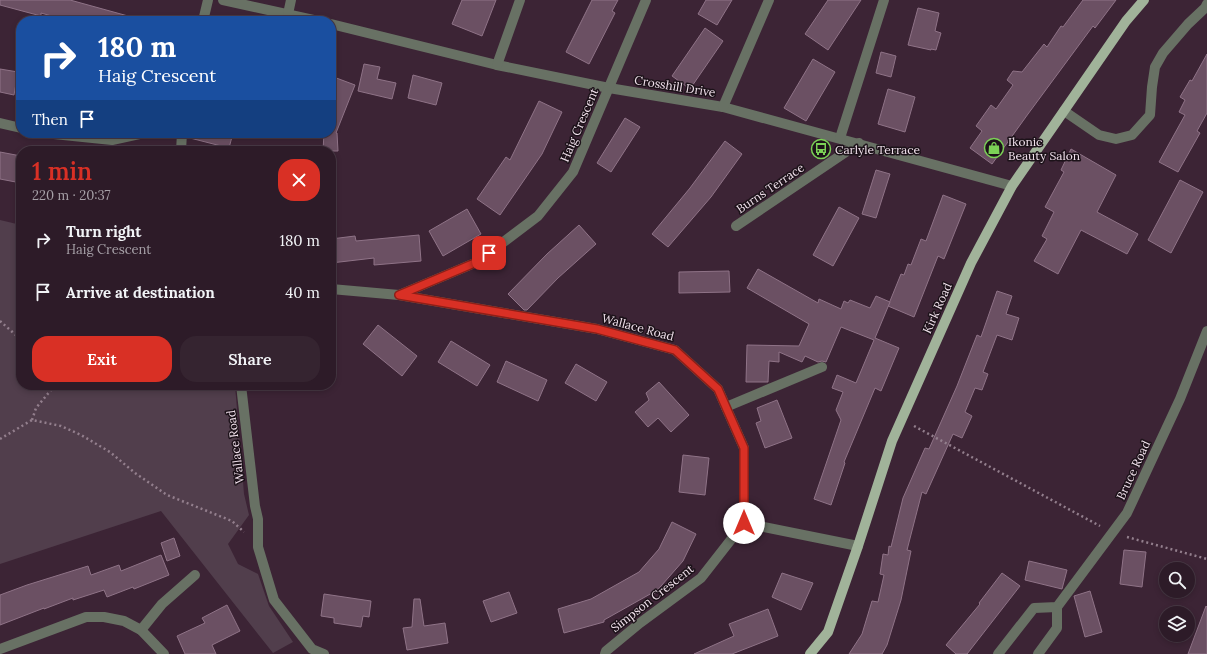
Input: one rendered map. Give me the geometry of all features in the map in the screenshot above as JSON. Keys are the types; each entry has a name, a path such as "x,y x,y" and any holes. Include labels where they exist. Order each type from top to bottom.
{"main road":[{"name":"Kirk Road","path":"810,654 828,632 892,441 971,263 1012,186 1126,21 1144,0"}],"street":[{"path":"205,16 208,0"},
{"path":"223,0 297,16"},
{"path":"288,14 292,0"},
{"path":"498,65 520,0"},
{"name":"Haig Crescent","path":"399,295 477,262 538,216 573,172 646,0"},
{"path":"723,107 769,0"},
{"path":"840,138 884,0"},
{"path":"1064,111 1099,135 1116,139 1132,135 1150,115 1155,68 1163,53 1207,4"},
{"name":"Crosshill Drive","path":"336,25 498,65 609,88 723,107 1012,186"},
{"path":"0,123 16,127"},
{"path":"93,138 112,140 121,138"},
{"name":"Burns Terrace","path":"736,226 858,143"},
{"name":"Wallace Road","path":"336,289 399,295 597,329 675,350 718,389 744,448 744,523"},
{"name":"Bruce Road","path":"1057,607 1127,513 1180,399 1207,330"},
{"path":"726,407 822,367"},
{"name":"Wallace Road","path":"242,390 255,506 258,519 258,547 274,600 312,648 324,654"},
{"path":"744,523 858,546"},
{"name":"Simpson Crescent","path":"605,654 606,651 640,623 701,578 744,523"},
{"path":"141,630 162,604 195,575"},
{"path":"998,654 1034,608 1057,607 1057,628 1038,654"},
{"path":"0,649 86,618 104,616 124,621 141,630 164,654"}],"path":[{"path":"0,321 16,335"},
{"path":"0,439 32,420 36,408 51,390"},
{"path":"902,419 1112,533 1207,559"},
{"path":"32,420 61,426 81,435 110,452 135,473 167,495 232,521 258,547"}],"shaded area":[{"path":"0,220 16,224 16,390 235,390 244,494 249,515 228,544 238,564 258,574 269,606 293,642 273,653 161,511 0,564"}],"building":[{"path":"0,0 70,0 128,16 52,16 41,13 41,16 0,5"},
{"path":"462,0 496,0 482,36 452,24"},
{"path":"592,0 618,0 612,11 615,13 589,64 566,52"},
{"path":"706,0 732,0 717,25 698,14"},
{"path":"828,0 861,0 828,50 805,34"},
{"path":"1083,0 1116,0 1095,28 1093,26 992,164 970,148 982,131 976,126 991,105 996,109 1013,85 1007,80 1013,71 1022,72 1044,44 1047,47 1061,26 1063,27"},
{"path":"918,8 939,13 935,31 941,33 936,50 908,45"},
{"path":"705,28 723,41 690,89 672,76"},
{"path":"881,52 896,56 891,77 876,73"},
{"path":"1207,54 1207,113 1197,131 1200,133 1178,172 1159,162 1185,115 1179,112 1185,100 1180,97 1190,80 1192,81"},
{"path":"813,59 835,72 806,121 784,108"},
{"path":"364,64 380,67 377,79 396,83 392,99 358,91"},
{"path":"0,69 16,72 14,95 0,92"},
{"path":"413,75 442,83 436,105 408,98"},
{"path":"336,78 355,85 336,133"},
{"path":"888,89 915,97 905,132 878,124"},
{"path":"539,101 562,112 542,154 500,215 477,199 506,157 510,160"},
{"path":"625,118 640,127 611,172 597,163"},
{"path":"337,133 338,151 336,151 336,146 323,146 324,138 336,138"},
{"path":"190,138 232,138 230,146 221,146"},
{"path":"725,141 742,154 711,197 668,247 652,234 690,188"},
{"path":"1071,149 1116,175 1097,212 1138,234 1127,254 1081,230 1058,274 1034,261 1047,239 1042,236 1054,212 1045,207 1064,172 1061,170"},
{"path":"0,152 16,155 16,182 0,179"},
{"path":"876,170 890,174 876,218 862,214"},
{"path":"1180,180 1203,192 1171,253 1148,240"},
{"path":"943,195 966,204 944,259 938,256 914,317 888,306 901,274 904,275 908,264 911,265 921,239 926,241"},
{"path":"839,207 859,218 833,266 813,255"},
{"path":"467,209 481,234 443,256 429,231"},
{"path":"579,225 596,244 558,278 527,310 524,310 508,294 547,254"},
{"path":"419,235 421,261 374,265 374,258 336,262 336,238 355,236 356,241"},
{"path":"758,269 818,303 819,299 841,309 844,301 848,303 850,300 870,308 876,296 890,302 875,338 899,348 881,391 875,388 844,462 845,463 831,505 814,499 841,420 836,410 843,392 832,388 837,375 856,383 874,340 841,327 826,362 818,362 805,356 802,362 779,352 779,362 769,361 768,382 746,382 747,345 799,346 809,324 747,288"},
{"path":"729,271 730,292 679,293 679,272"},
{"path":"997,291 1012,296 1006,314 1019,318 1012,340 997,335 983,372 988,374 982,390 975,388 965,412 972,416 962,438 953,434 926,494 922,492 907,550 911,551 901,600 887,645 882,654 849,654 862,634 872,601 878,602 884,575 880,574 883,554 888,555 889,546 891,547 903,498 925,448 929,449 957,386 977,335 981,337"},
{"path":"378,325 417,356 402,376 363,344"},
{"path":"451,341 490,365 477,386 438,362"},
{"path":"506,361 547,380 538,401 497,382"},
{"path":"576,364 607,382 596,401 565,383"},
{"path":"659,382 689,415 671,432 658,418 648,427 635,412 649,400 646,393"},
{"path":"777,400 792,438 765,448 756,423 761,421 757,408"},
{"path":"683,455 709,458 705,495 679,492"},
{"path":"672,522 696,534 683,561 654,594 652,593 604,620 604,622 564,633 558,609 591,599 639,572 659,549"},
{"path":"174,538 180,556 167,561 161,543"},
{"path":"1124,550 1146,552 1142,587 1120,584"},
{"path":"161,555 169,575 134,589 133,587 107,597 104,590 73,600 73,598 0,625 0,595 88,566 91,575 119,565 121,571"},
{"path":"1029,561 1067,570 1062,589 1025,580"},
{"path":"782,573 813,583 801,610 772,597"},
{"path":"1002,573 1020,586 967,654 956,654 946,645 980,604 979,603"},
{"path":"1090,591 1102,632 1085,637 1074,596"},
{"path":"509,592 517,613 491,622 483,601"},
{"path":"324,594 371,601 369,617 363,616 361,627 334,623 334,618 321,616"},
{"path":"414,599 420,599 424,626 445,623 448,643 407,650 403,628 412,627"},
{"path":"227,605 240,631 212,645 216,654 185,654 177,636 205,623 202,618"},
{"path":"1206,606 1207,654 1188,654 1192,642 1195,642 1195,635"},
{"path":"768,609 778,636 732,654 694,654 734,636 729,624"}],"place":[{"name":"Ikonic Beauty Salon","path":"994,148"},
{"name":"Carlyle Terrace","path":"821,149"}],"route":[{"path":"489,253 477,262 399,295 597,329 675,350 718,389 744,448 744,523"}]}
